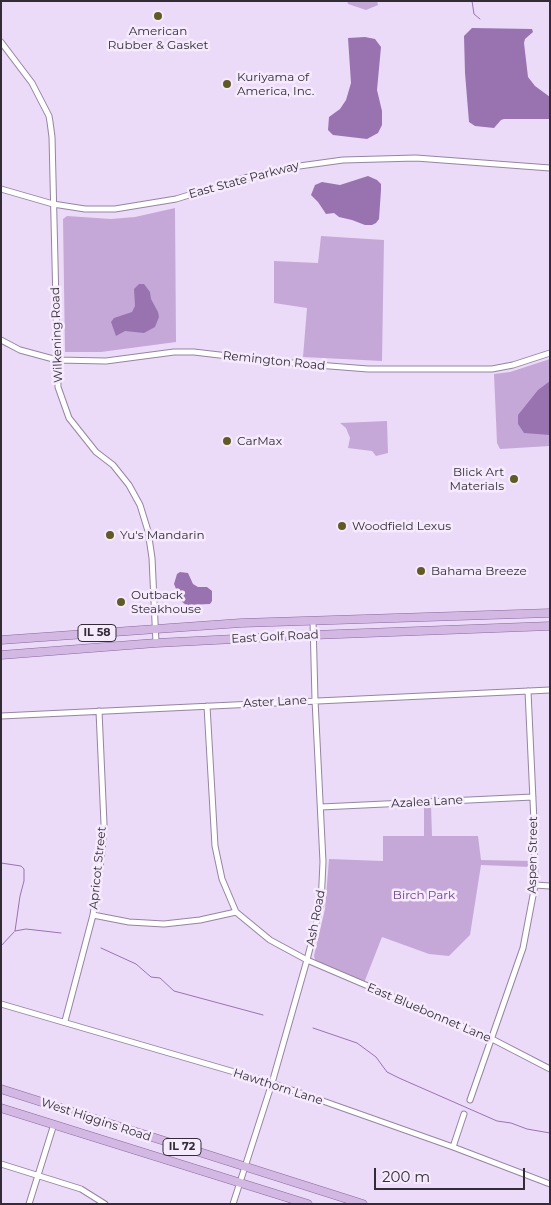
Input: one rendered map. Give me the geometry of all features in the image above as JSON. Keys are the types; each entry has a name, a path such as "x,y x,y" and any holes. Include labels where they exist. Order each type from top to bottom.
{"main road":[{"name":"East Golf Road","path":"1,640 241,623 550,613"},
{"name":"East Golf Road","path":"1,655 156,643 550,626"},
{"name":"West Higgins Road","path":"1,1089 363,1204"},
{"name":"West Higgins Road","path":"1,1108 308,1204"}],"street":[{"name":"Wilkening Road","path":"1,42 32,83 49,116 52,137 58,387 69,418 96,452 113,466 130,485 140,505 148,531 152,558 156,643"},
{"name":"East State Parkway","path":"1,189 53,204 85,209 115,209 176,199 241,178 285,168 342,160 416,158 550,168"},
{"name":"Remington Road","path":"1,340 20,350 57,360 106,361 174,352 194,352 279,362 368,369 484,369 513,365 550,353"},
{"name":"Ash Road","path":"233,1204 272,1083 321,904 323,862 313,620"},
{"name":"Aster Lane","path":"1,716 550,690"},
{"name":"Aspen Street","path":"470,1100 524,948 535,885 528,691"},
{"path":"93,915 129,922 164,924 200,920 236,912 222,879 215,846 207,706"},
{"name":"Apricot Street","path":"65,1021 93,915 104,824 99,711"},
{"name":"Azalea Lane","path":"321,807 533,797"},
{"path":"535,885 550,886"},
{"name":"East Bluebonnet Lane","path":"236,912 270,940 307,960 492,1039 550,1070"},
{"name":"Hawthorn Lane","path":"1,1004 65,1021 272,1083 453,1147 550,1184"},
{"path":"453,1147 464,1114"},
{"path":"28,1204 54,1124"},
{"path":"1,1164 80,1189 105,1204"}],"green space":[{"path":"347,1 377,1 378,5 366,10 348,4"},
{"path":"175,208 176,342 101,352 65,352 63,219 67,216 111,219 135,217"},
{"path":"321,236 384,240 382,361 303,357 307,308 274,303 274,261 318,263"},
{"path":"550,359 550,446 500,449 497,443 494,374 510,372"},
{"path":"387,421 388,453 376,456 372,451 348,448 350,438 346,428 340,423"},
{"name":"Birch Park","path":"424,805 431,805 432,836 478,836 481,860 532,861 531,867 481,865 470,935 449,956 429,954 382,937 364,983 316,963 314,956 325,909 329,859 383,861 383,836 424,836"}],"shaded area":[{"path":"472,28 532,29 533,32 525,39 524,43 528,77 535,86 550,97 550,119 504,119 494,128 475,126 469,122 464,36"},
{"path":"365,37 375,39 381,47 377,90 382,111 382,125 378,133 367,139 333,135 328,130 329,117 340,109 346,100 351,83 348,38"},
{"path":"368,176 381,184 379,219 372,225 365,225 339,217 334,213 326,214 311,195 315,185 322,182 340,185"},
{"path":"139,284 144,284 150,292 151,299 158,312 159,317 155,327 144,333 125,331 116,336 111,322 114,318 132,312 135,306 134,289"},
{"path":"550,381 550,435 524,433 518,424 518,415 538,390"},
{"path":"180,572 188,573 193,584 198,587 207,587 212,591 212,601 210,604 186,605 181,601 174,584 177,574"}],"waterway":[{"path":"472,1 474,14 480,19"},
{"path":"1,863 21,866 24,869 24,881 15,931"},
{"path":"15,931 26,929 61,933"},
{"path":"1,946 14,932"},
{"path":"101,948 136,964 151,977 160,978 174,991 263,1015"},
{"path":"313,1028 357,1043 376,1057 387,1072 399,1078 497,1121 550,1133"}],"place":[{"name":"American Rubber & Gasket","path":"158,16"},
{"name":"Kuriyama of America, Inc.","path":"227,84"},
{"name":"CarMax","path":"227,441"},
{"name":"Blick Art Materials","path":"514,479"},
{"name":"Woodfield Lexus","path":"342,526"},
{"name":"Yu's Mandarin","path":"110,535"},
{"name":"Bahama Breeze","path":"421,571"},
{"name":"Outback Steakhouse","path":"121,602"}]}
